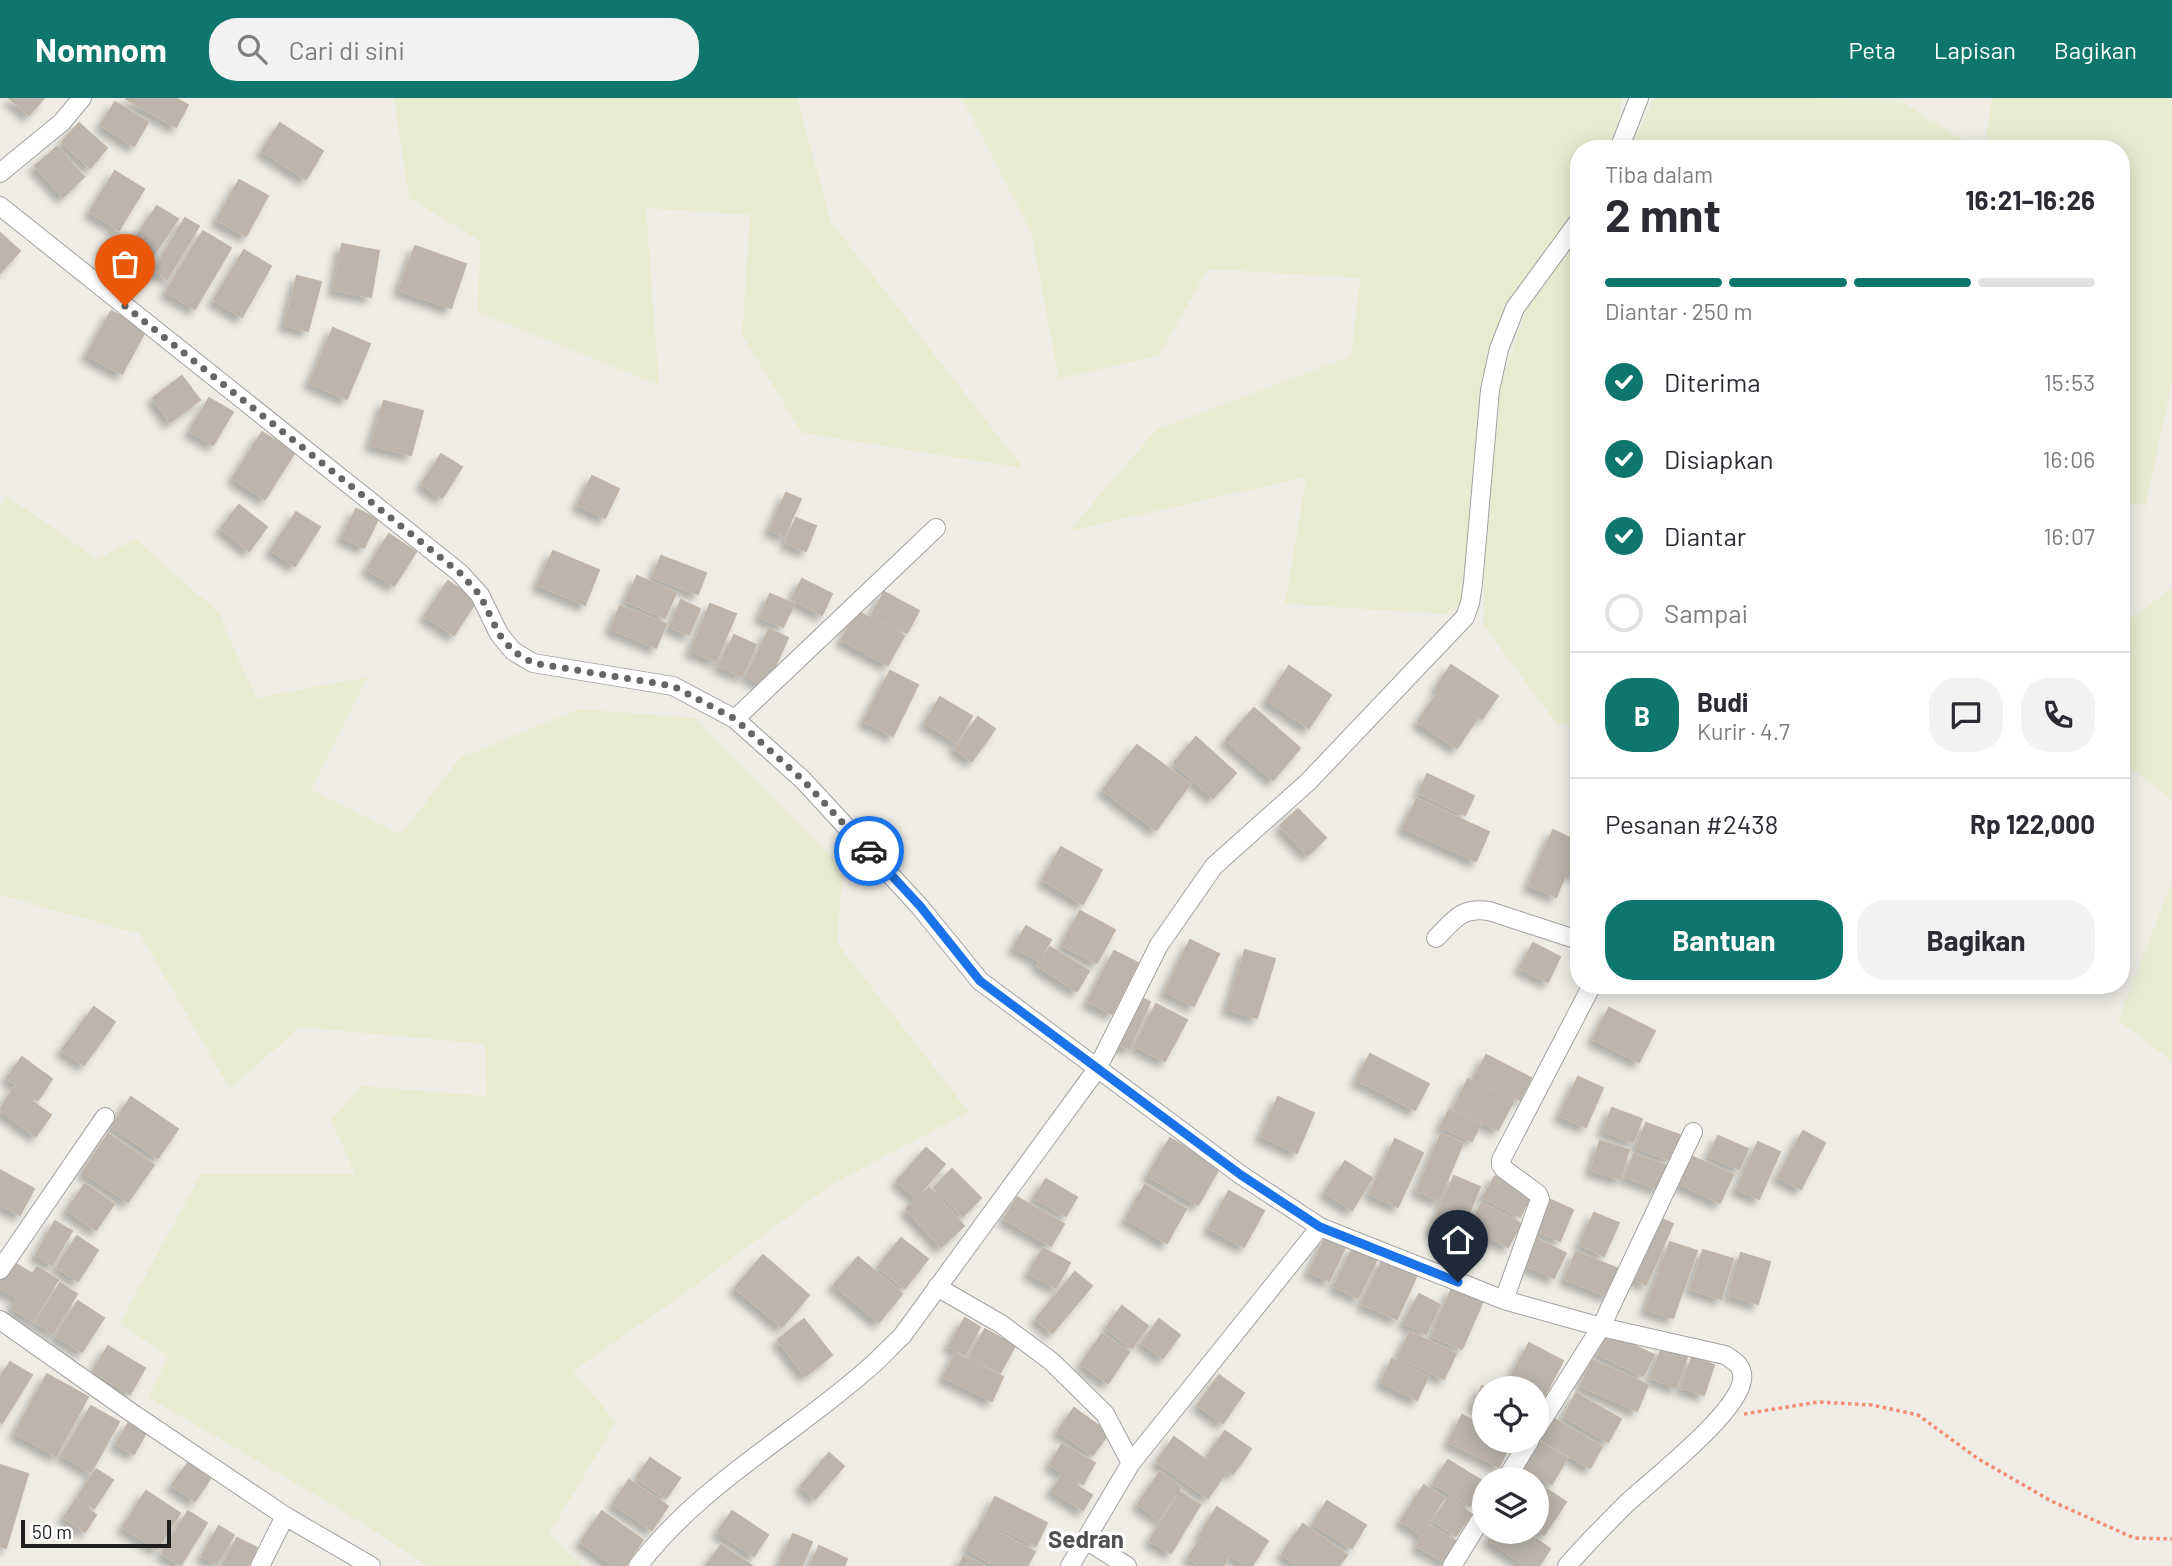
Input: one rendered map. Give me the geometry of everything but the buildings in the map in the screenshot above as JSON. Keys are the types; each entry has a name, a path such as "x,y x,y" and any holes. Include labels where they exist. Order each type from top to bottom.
{"street":[{"path":"0,173 62,122 82,98"},
{"path":"1623,140 1639,98"},
{"path":"0,206 460,573 480,595 499,634 513,651 533,663 673,686 735,719 812,790 920,906 980,981 1241,1175 1320,1227 1504,1300 1601,1327 1725,1355 1735,1361 1741,1367 1743,1379 1738,1393 1722,1418 1625,1506 1567,1566"},
{"path":"638,1566 704,1496 863,1373 902,1335 1097,1069 1159,944 1214,866 1308,782 1465,617 1473,583 1490,390 1499,349 1515,308 1570,233"},
{"path":"735,719 936,528"},
{"path":"1436,938 1461,913 1475,909 1570,937"},
{"path":"1504,1300 1540,1199 1538,1194 1504,1169 1501,1160 1587,994"},
{"path":"0,1270 105,1117"},
{"path":"1549,1409 1601,1327 1693,1132"},
{"path":"1070,1566 1131,1463 1320,1227"},
{"path":"937,1287 1001,1324 1051,1361 1105,1414 1131,1463"},
{"path":"0,1320 285,1516 371,1566"},
{"path":"260,1566 285,1516"},
{"path":"1452,1566 1472,1534"},
{"path":"1086,1540 1127,1566"}],"path":[{"path":"1722,1418 1818,1402 1872,1405 1918,1415 1977,1458 2051,1501 2134,1538 2172,1539"}],"green space":[{"path":"394,98 797,98 831,222 1023,468 802,433 742,335 750,215 646,208 659,385 478,312 480,241 409,198"},
{"path":"962,98 1622,98 1618,127 1612,140 1570,140 1570,225 1514,293 1491,347 1461,605 1445,614 1285,604 1306,477 1069,531 1156,430 1351,356 1360,278 1208,269 1159,355 1059,379 1031,232"},
{"path":"1654,98 1806,98 1903,102 1963,140 1635,140"},
{"path":"1992,98 2172,98 2172,381 2146,505 2130,503 2130,140 1985,140"},
{"path":"1570,247 1570,726 1555,722 1483,624 1488,422 1526,310"},
{"path":"6,495 97,559 135,539 218,612 256,698 368,677 311,790 401,834 460,758 579,709 695,718 843,869 837,943 969,1112 832,1184 692,1288 573,1371 616,1422 549,1534 583,1566 428,1566 338,1508 148,1397 169,1356 119,1324 201,1174 355,1174 331,1120 361,1086 487,1096 485,1044 300,1027 230,1089 140,934 0,895 0,508"},
{"path":"2172,588 2172,799 2130,768 2130,619"},
{"path":"2172,882 2172,1061 2118,1020"}],"way so far":[{"path":"125,306 460,573 480,595 499,634 513,651 533,663 673,686 735,719 803,780 869,851"}],"district":[{"name":"Sedran","path":"1086,1540"}],"route":[{"path":"869,851 920,906 980,981 1241,1175 1320,1227 1458,1282"}]}
